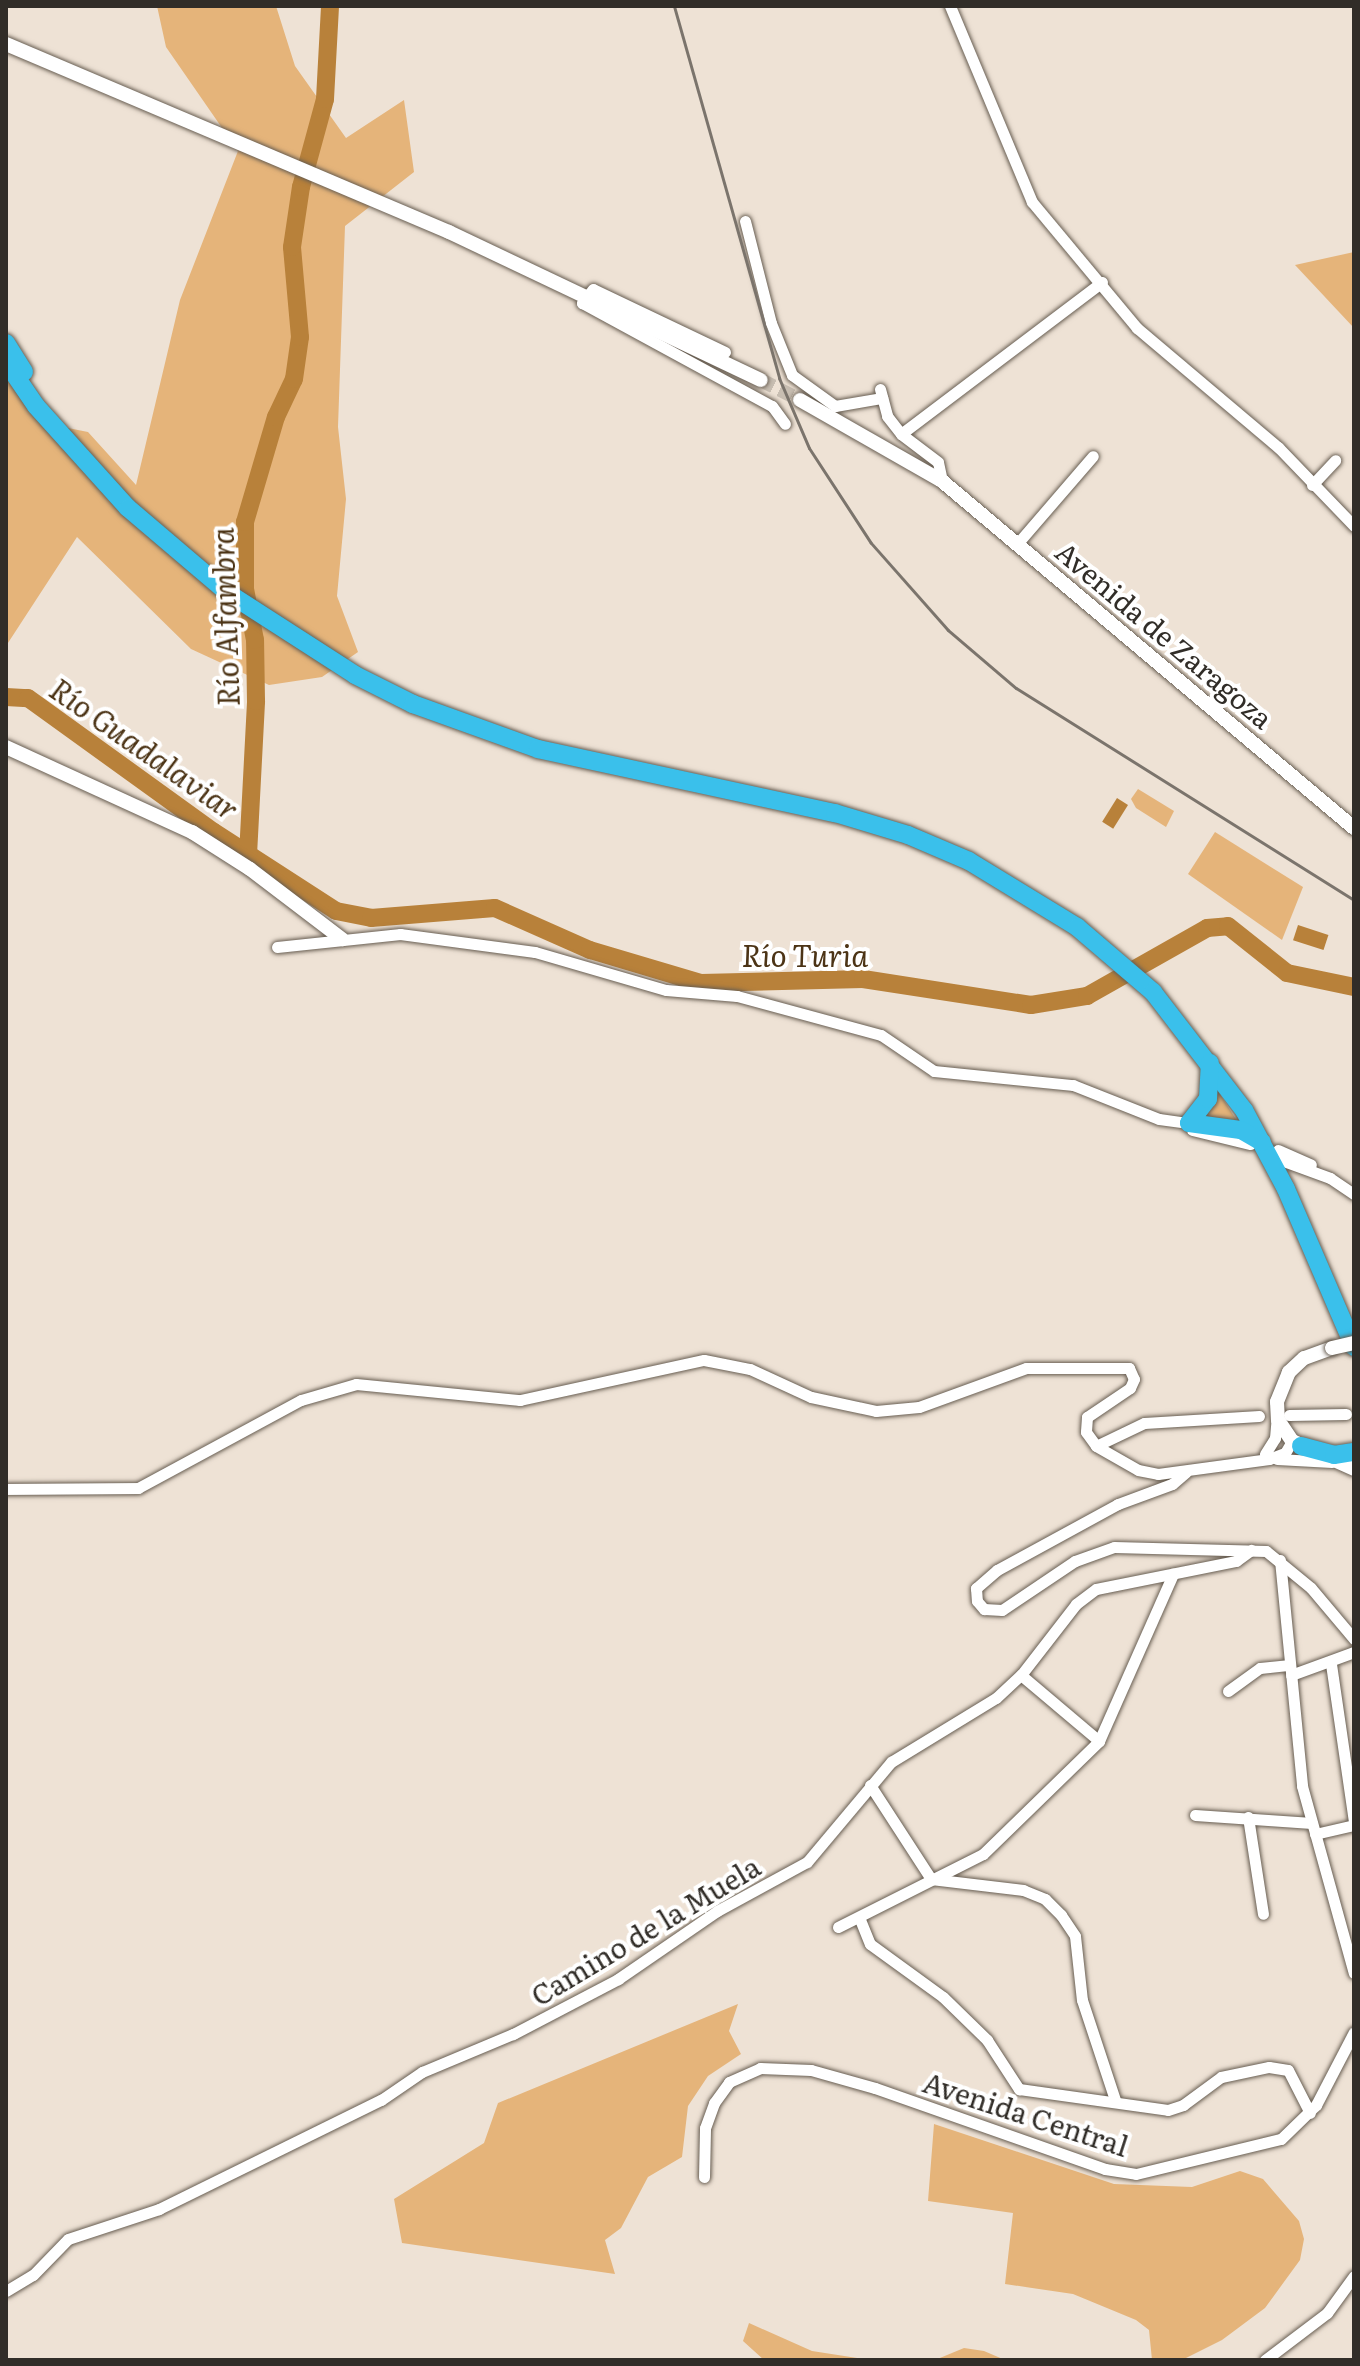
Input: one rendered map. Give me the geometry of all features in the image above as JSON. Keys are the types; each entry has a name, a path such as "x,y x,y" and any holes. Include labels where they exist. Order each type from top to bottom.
{"highway":[{"path":"6,343 83,461"},
{"path":"6,362 83,461 128,508 228,593 270,624 355,675 473,728 608,767 835,813 908,835 1033,896 1116,958 1153,992 1210,1060 1265,1149 1348,1310 1354,1334"},
{"path":"1181,1124 1208,1099 1210,1060"},
{"path":"1181,1124 1241,1130 1265,1149"},
{"path":"1348,1310 1354,1345"},
{"path":"1296,1444 1349,1461"}],"main road":[{"path":"6,44 293,165 586,295 761,380"},
{"name":"Avenida de Zaragoza","path":"800,400 942,481 1354,828"},
{"path":"6,747 192,832 250,869 342,939"},
{"path":"1296,1444 1283,1413 1281,1387 1295,1364 1332,1348 1354,1345"}],"street":[{"path":"950,6 1025,193 1160,351 1265,435 1354,526"},
{"name":"Avenida de Zaragoza","path":"745,221 771,323 792,375 835,406 881,393 891,425 938,462 942,481"},
{"path":"901,434 1102,282"},
{"path":"725,352 593,289 582,303 772,406 785,424"},
{"path":"1017,544 1093,456"},
{"path":"1312,485 1335,460"},
{"path":"277,947 400,934 535,952 666,990 737,996 881,1035 934,1071 1073,1085 1181,1124"},
{"path":"1265,1149 1330,1178 1354,1194"},
{"path":"6,1489 138,1488 301,1400 356,1384 520,1400 704,1360 750,1369 811,1397 876,1411 919,1407 1026,1368 1129,1368 1134,1379 1130,1388 1087,1417 1086,1432 1096,1446 1146,1472 1186,1472 1285,1453 1296,1444"},
{"path":"1264,1457 1275,1438 1283,1413 1346,1414"},
{"path":"1096,1446 1144,1423 1259,1416"},
{"path":"1264,1457 1349,1461"},
{"path":"1186,1472 1172,1484 1118,1504 986,1577 976,1588 977,1601 984,1609 1002,1610 1075,1561 1102,1549 1266,1551 1280,1560 1354,1639"},
{"name":"Camino de la Muela","path":"6,2291 33,2275 68,2239 159,2209 381,2100 422,2072 513,2034 618,1979 717,1911 807,1862 831,1840 870,1785 900,1754 966,1720 1021,1675 1086,1595 1113,1582 1236,1561 1251,1550"},
{"path":"1280,1560 1302,1786 1354,1973"},
{"path":"838,1927 983,1854 1099,1741 1173,1574"},
{"path":"1228,1691 1260,1668 1290,1670 1331,1664 1354,1652"},
{"path":"1195,1815 1248,1817 1313,1828 1354,1823 1331,1664"},
{"path":"1021,1675 1099,1741"},
{"path":"870,1785 931,1879"},
{"path":"1248,1817 1263,1914"},
{"path":"931,1879 1023,1890 1045,1899 1061,1915 1075,1936 1082,2000 1115,2100"},
{"path":"859,1917 870,1944 943,1997 987,2040 1019,2089 1115,2100 1168,2110 1183,2105 1221,2077 1269,2067 1288,2070 1310,2113"},
{"name":"Avenida Central","path":"704,2177 705,2128 714,2103 729,2082 760,2068 811,2070 875,2088 1127,2173 1155,2171 1281,2139 1310,2113 1354,2032"},
{"path":"1265,2360 1327,2313 1354,2276"}],"shaded area":[{"path":"157,6 276,6 295,66 346,138 404,100 414,172 345,226 338,427 346,499 337,596 358,652 322,677 269,685 191,649 77,537 6,646 6,373 53,425 88,432 136,485 180,300 238,151 166,47"},
{"path":"1354,252 1354,328 1295,265"},
{"path":"1138,789 1174,811 1166,827 1136,808 1131,799"},
{"path":"1117,798 1128,805 1113,829 1102,822"},
{"path":"1215,832 1303,887 1282,940 1188,874"},
{"path":"1298,925 1328,935 1323,950 1293,940"},
{"path":"1218,1091 1237,1121 1202,1118"},
{"path":"738,2004 729,2031 741,2054 708,2076 688,2106 682,2157 648,2177 621,2228 605,2240 615,2274 402,2243 394,2199 484,2143 498,2103"},
{"path":"934,2124 1114,2184 1192,2187 1240,2171 1263,2179 1299,2221 1304,2239 1300,2260 1265,2308 1222,2340 1182,2360 1152,2360 1149,2330 1136,2320 1073,2294 1005,2284 1013,2213 928,2201"},
{"path":"749,2323 812,2351 870,2360 764,2360 743,2341"},
{"path":"964,2348 984,2351 1005,2360 935,2360"}],"waterway":[{"name":"Río Alfambra","path":"248,855 256,701 255,640 245,589 245,522 276,417 294,379 300,337 292,247 301,187 325,99 330,6"},
{"name":"Río Turia","path":"6,697 28,698 214,832 336,911 371,918 495,908 590,950 701,983 863,979 1031,1005 1087,996 1207,928 1228,926 1287,973 1354,987"}],"tunnel":[{"path":"761,380 800,400"}],"railway":[{"path":"674,6 779,378 809,448 871,543 948,630 1016,688 1354,900"}],"water label":[{"name":"Río Guadalaviar","path":"145,748"}]}
